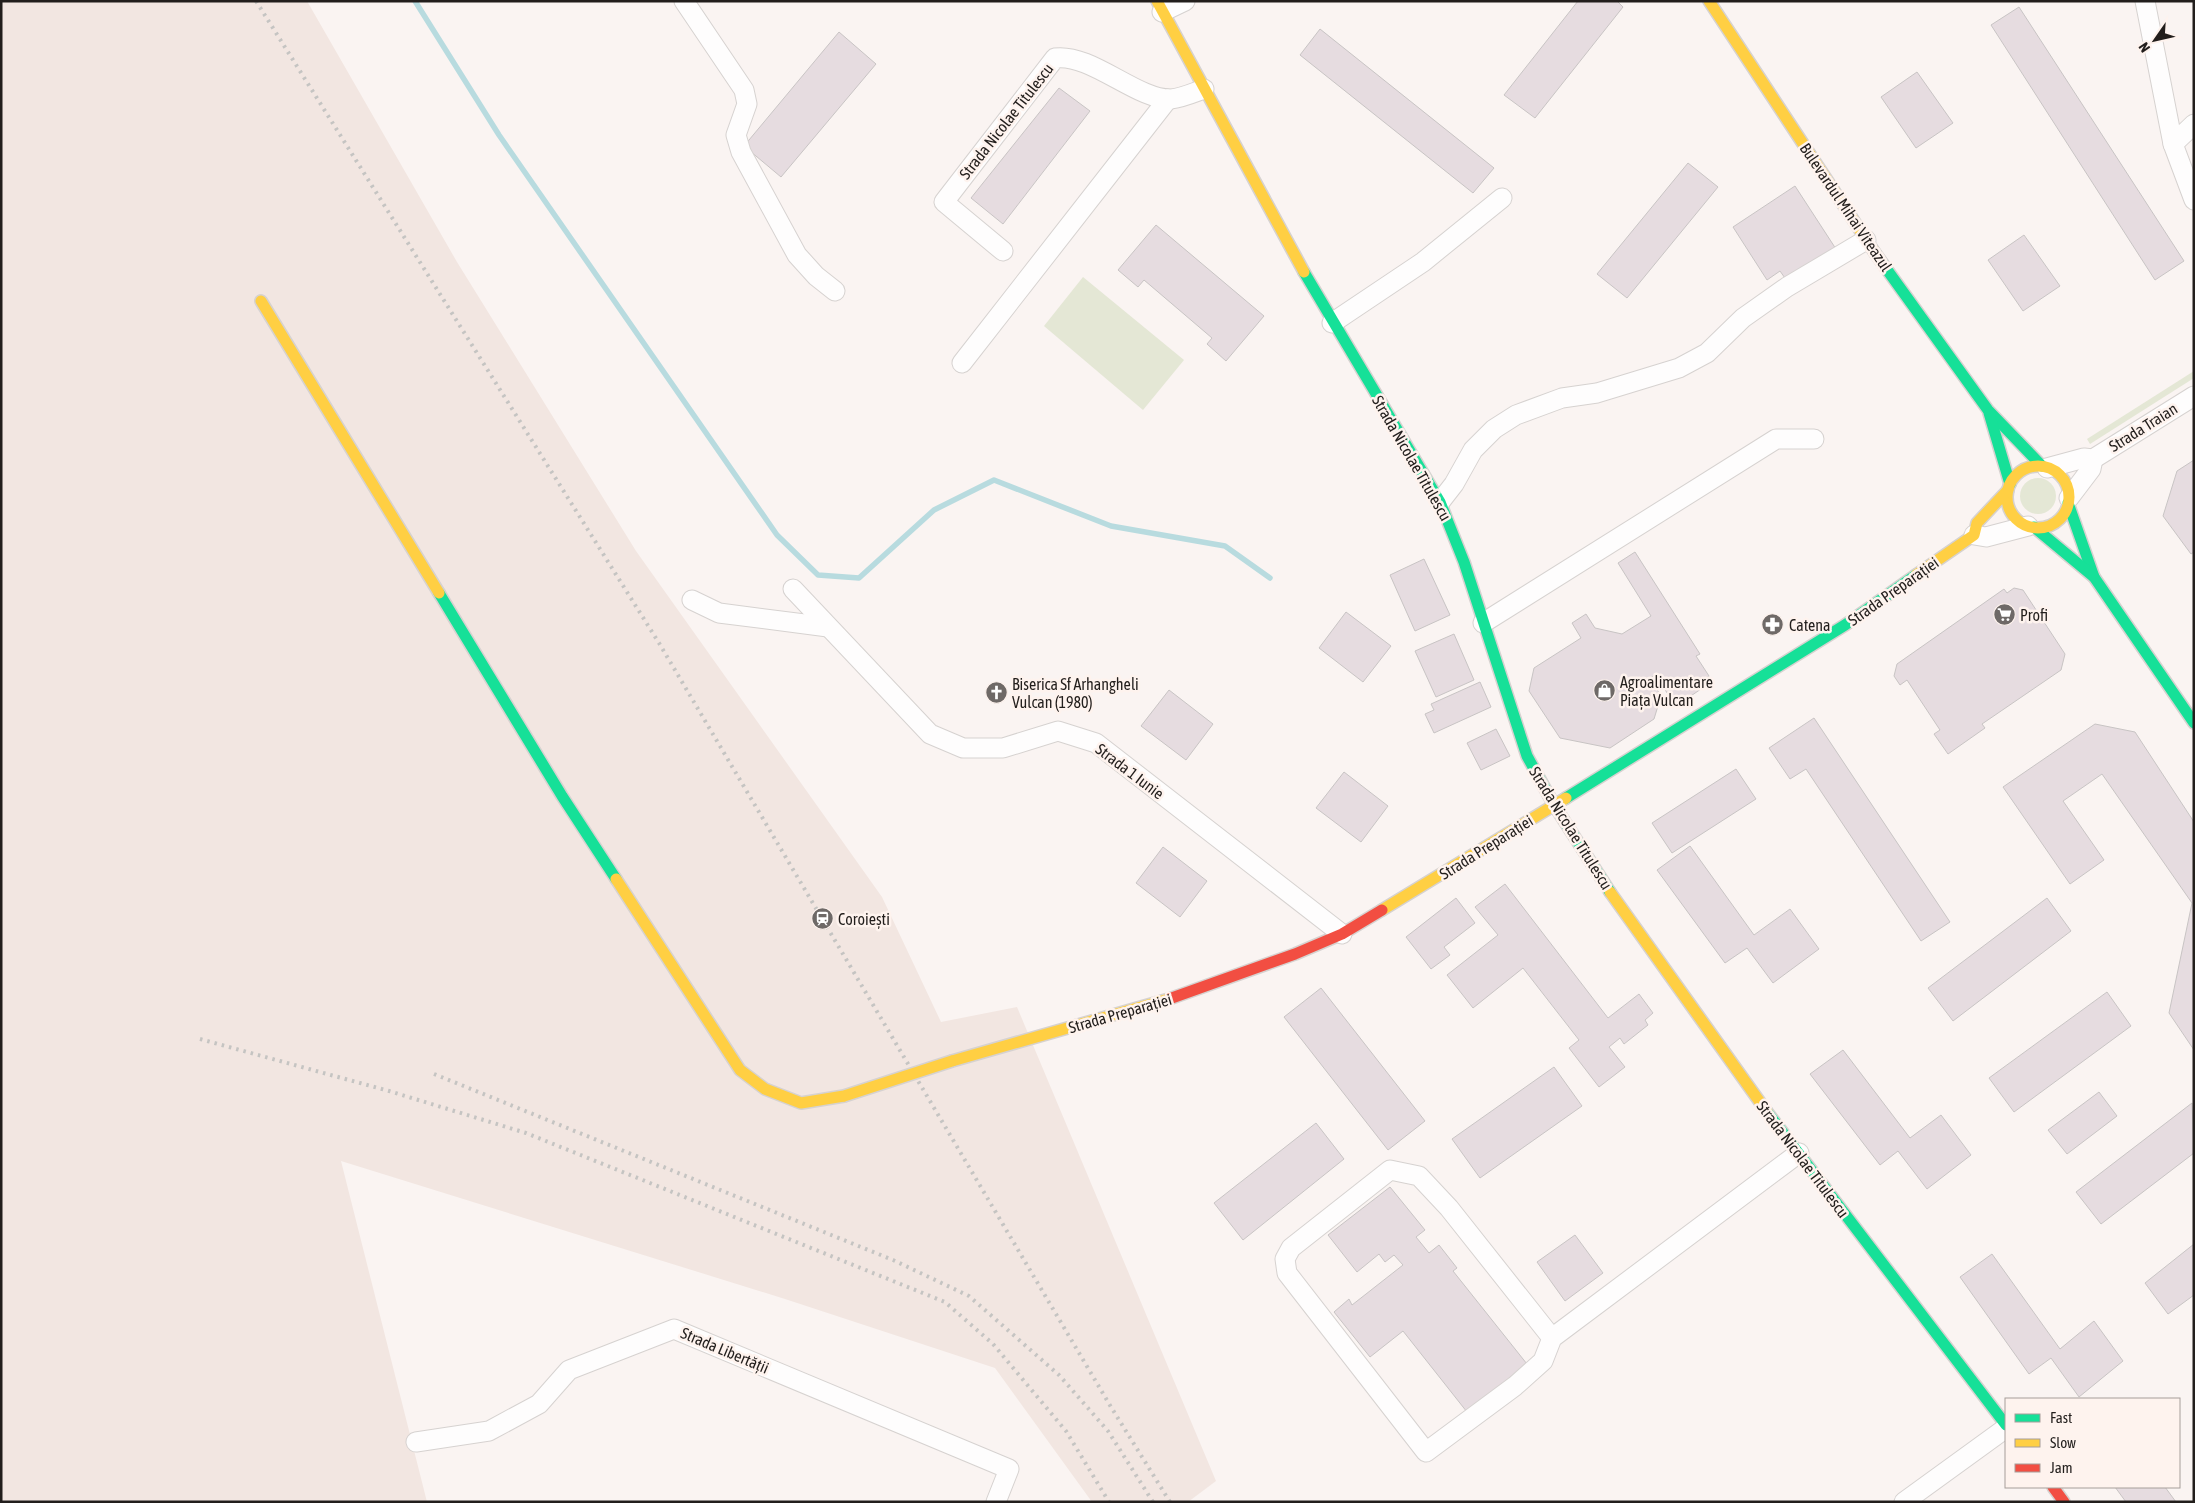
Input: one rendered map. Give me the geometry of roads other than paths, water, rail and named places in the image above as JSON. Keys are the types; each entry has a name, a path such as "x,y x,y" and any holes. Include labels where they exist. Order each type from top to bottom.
{"main road":[{"name":"Bulevardul Mihai Viteazul","path":"1709,1 1866,240 1988,410 2045,467"},
{"name":"Strada Nicolae Titulescu","path":"1160,6 1332,323 1440,502 1458,545 1527,756 1554,805 1670,978 1799,1153 2005,1425"},
{"name":"Strada Preparației","path":"261,301 562,796 740,1070 765,1090 801,1103 844,1096 952,1061 1164,1001 1284,960 1342,934 1720,704 1845,624 1974,535 1977,524 2009,487"},
{"name":"Bulevardul Mihai Viteazul","path":"1988,410 2009,487"},
{"path":"2094,577 2012,513 2008,499 2009,487 2016,475 2024,469 2045,467 2062,478 2068,489 2068,500 2094,577 2194,724"},
{"path":"2031,527 2046,526 2056,521 2063,514 2068,500"},
{"path":"2054,1488 2064,1502"}],"street":[{"path":"684,1 744,90 747,104 736,135 741,152 797,255 816,276 835,291"},
{"path":"1160,6 1185,1"},
{"path":"2145,1 2173,144 2194,200"},
{"name":"Strada Nicolae Titulescu","path":"1003,251 944,202 1056,58 1064,57 1091,66 1152,95 1168,99"},
{"path":"962,363 1168,99 1178,98 1204,88"},
{"path":"2173,144 2194,124"},
{"path":"1332,323 1423,262 1502,198"},
{"path":"1440,502 1454,484 1473,450 1494,429 1516,415 1562,398 1597,393 1679,368 1707,353 1743,318 1787,287 1866,240"},
{"name":"Strada Traian","path":"2045,467 2084,458 2093,459 2194,396"},
{"path":"1483,623 1776,439 1814,439"},
{"name":"Strada Traian","path":"2068,500 2092,469 2093,459"},
{"path":"1974,535 1986,537 2031,527"},
{"name":"Strada 1 Iunie","path":"793,589 930,734 963,748 1003,748 1058,730 1096,743 1342,934"},
{"path":"692,600 719,613 828,627"},
{"path":"1552,1338 1449,1208 1419,1176 1390,1170 1291,1248 1285,1259 1287,1273 1426,1452 1515,1386 1544,1361 1552,1338 1799,1153"},
{"name":"Strada Libertății","path":"416,1442 489,1431 539,1404 569,1370 674,1329 1009,1469 996,1502"},
{"path":"1904,1502 2005,1427"}],"waterway":[{"path":"415,1 499,135 777,535 818,575 859,578 934,510 994,480 1111,526 1225,546 1270,578"}],"railway":[{"path":"256,1 659,643 1111,1407 1170,1502"},
{"path":"200,1039 389,1091 526,1133 945,1302 993,1344 1066,1431 1109,1502"},
{"path":"434,1074 893,1260 969,1296 1059,1375 1108,1431 1153,1502"}],"place":[{"name":"Profi","path":"2004,615"},
{"name":"Catena","path":"1773,625"},
{"name":"Agroalimentare Piața Vulcan","path":"1604,691"},
{"name":"Biserica Sf Arhangheli Vulcan (1980)","path":"996,693"},
{"name":"Coroiești","path":"822,919"}]}
